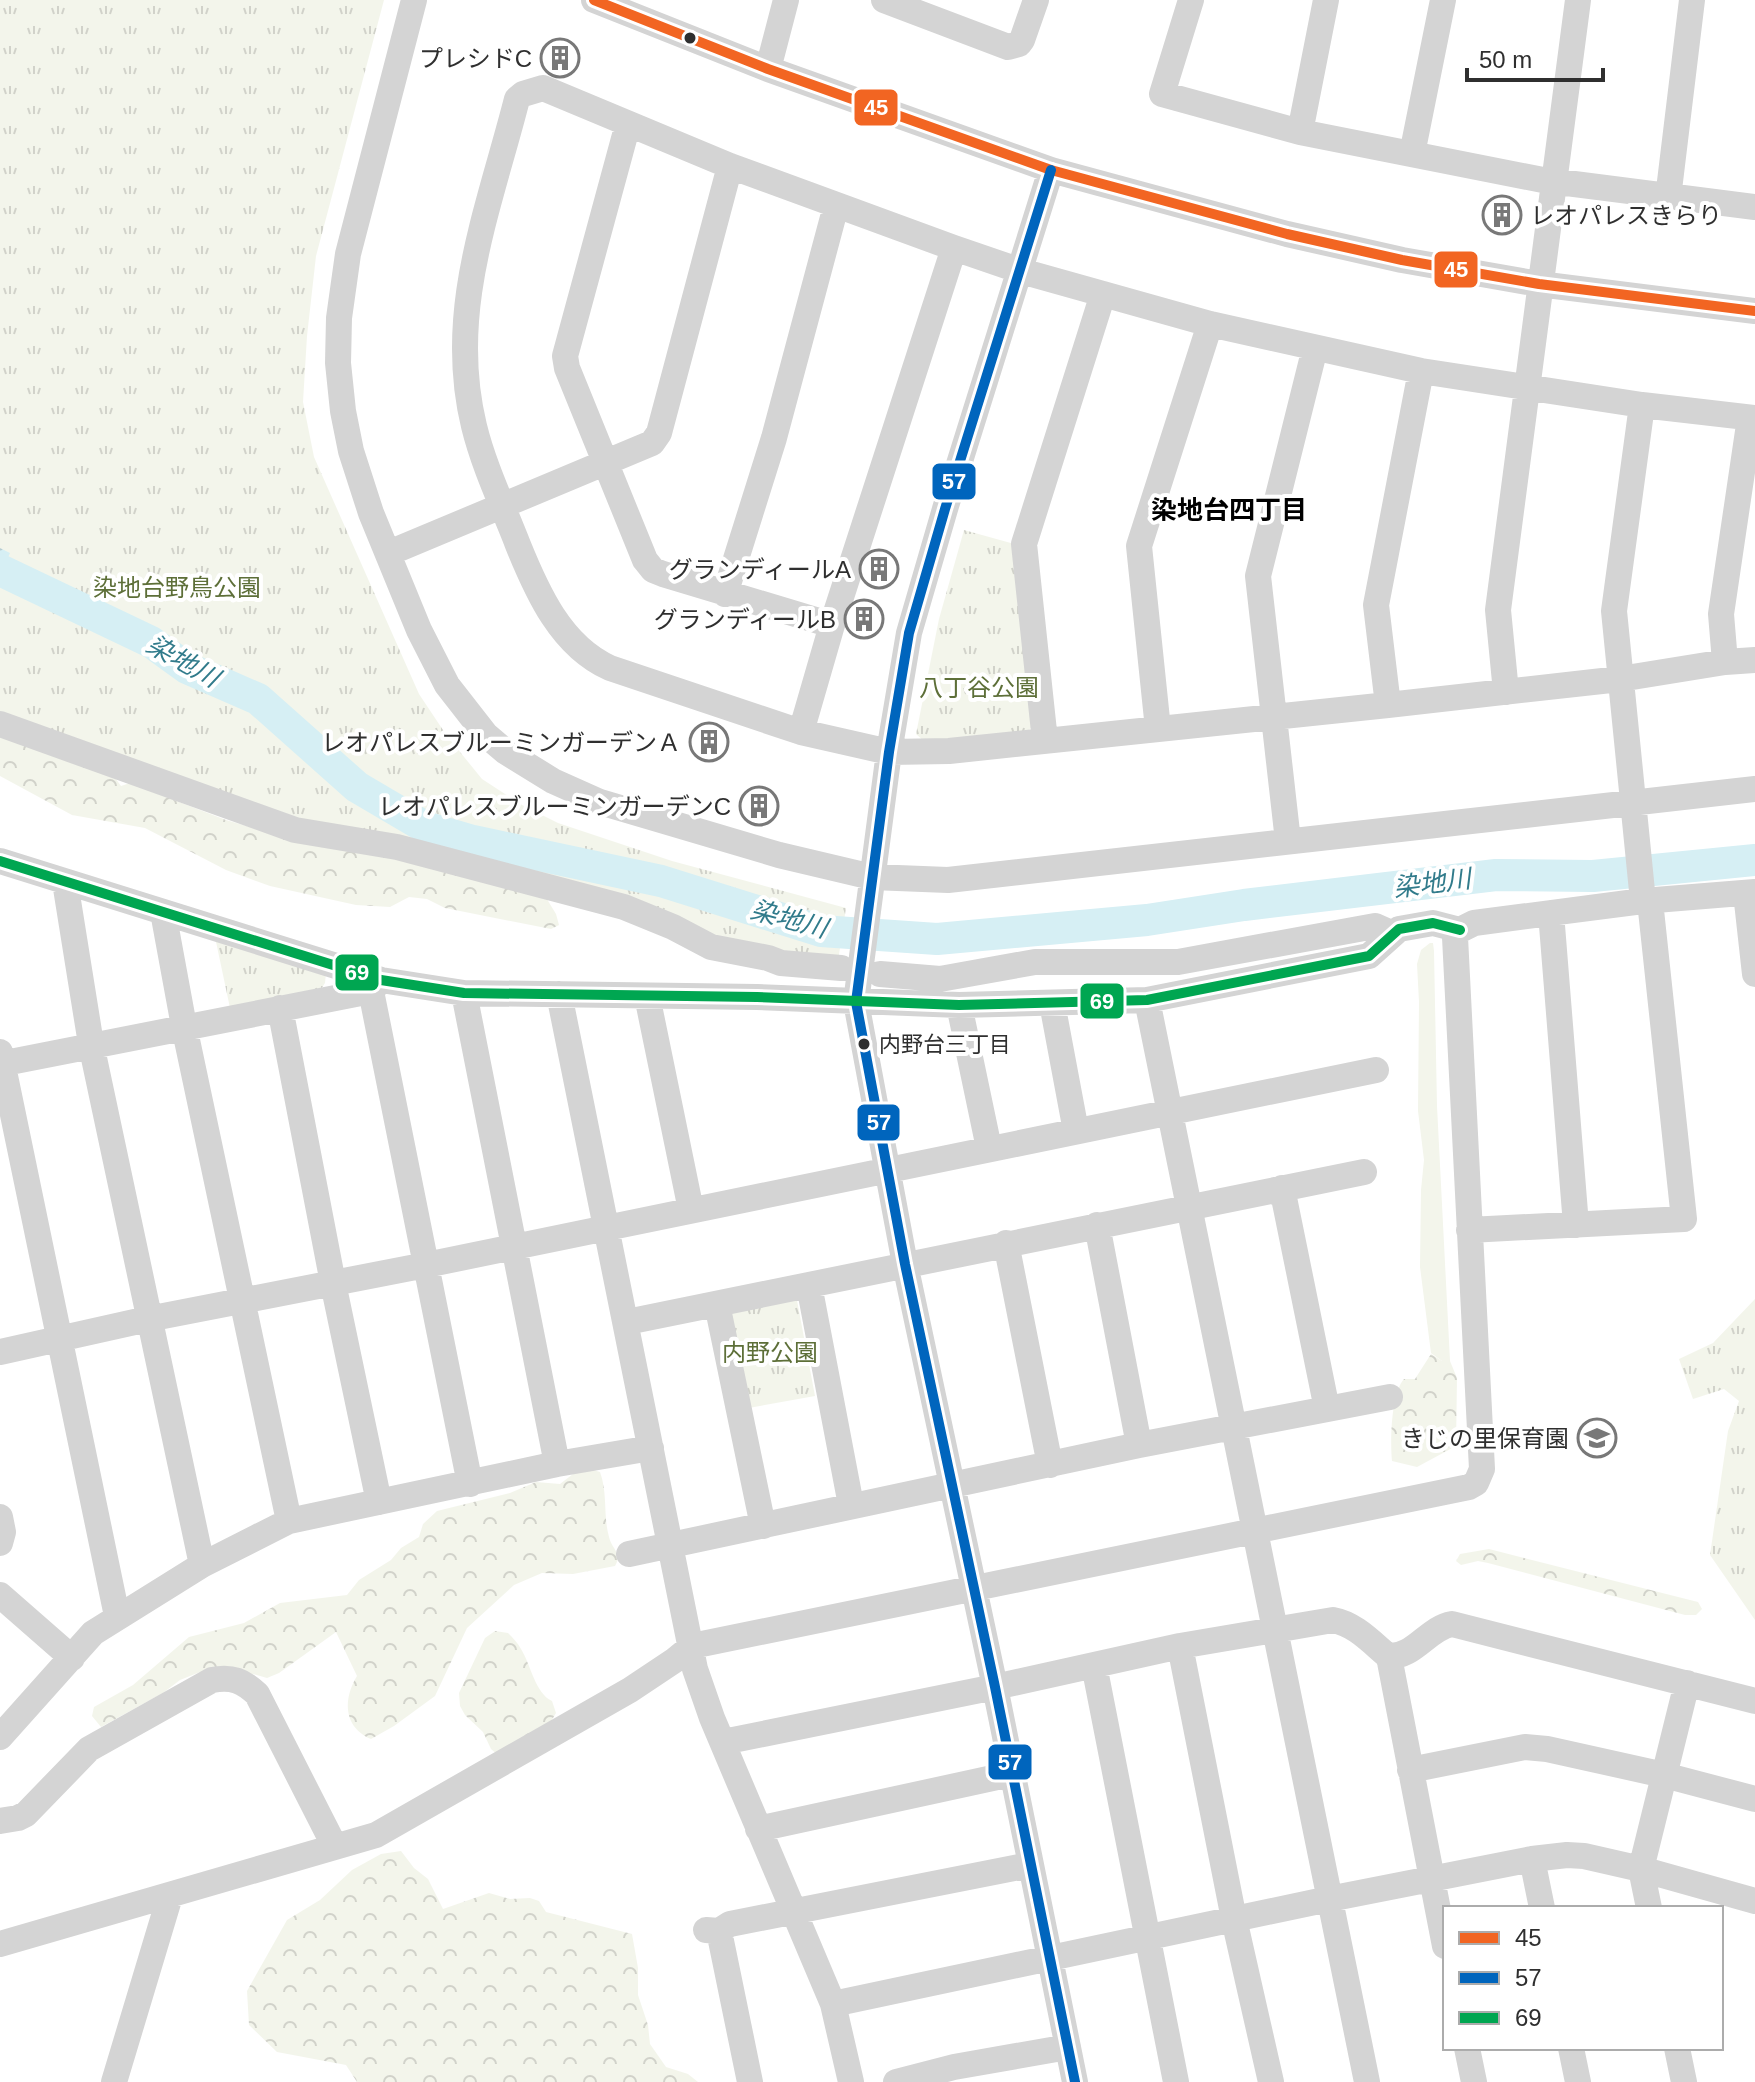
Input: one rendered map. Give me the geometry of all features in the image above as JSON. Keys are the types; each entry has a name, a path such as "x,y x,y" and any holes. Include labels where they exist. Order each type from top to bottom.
{"street":[{"path":"414,0 348,254 339,318 338,363 346,425 371,513 419,630 447,685 486,735 506,752 553,781 600,802 779,855 872,877 948,880 1755,789"},
{"path":"594,0 768,69 1051,170 1287,234 1402,260 1539,284 1755,311"},
{"path":"768,69 786,0"},
{"path":"901,3 1008,47 1022,40 1036,0"},
{"path":"1191,0 1162,94 1300,132 1553,182 1755,207"},
{"path":"1300,132 1326,0"},
{"path":"1412,154 1443,0"},
{"path":"1506,692 1498,610 1578,0"},
{"path":"1668,198 1692,0"},
{"path":"1725,662 1721,614 1752,418 1642,405 1421,371 1210,324 1021,271 954,248 730,166 543,88 532,90 517,99 470,278 463,336 473,424 502,507 544,603 565,632 589,655 610,668 801,732 889,752 949,751 1388,705 1620,679 1755,660"},
{"path":"628,124 565,356 606,465 648,565 663,574 832,625"},
{"path":"389,553 606,465 648,446 656,439 730,166"},
{"path":"1051,170 909,633 889,752 856,1002 905,1264 1075,2082"},
{"path":"725,594 774,438 836,206"},
{"path":"801,732 832,625 954,248"},
{"path":"1045,741 1024,544 1103,294"},
{"path":"1158,729 1139,546 1210,324"},
{"path":"1288,841 1258,576 1315,348"},
{"path":"1388,705 1376,605 1421,371"},
{"path":"1469,1230 1684,1219 1632,803 1614,605 1642,405"},
{"path":"0,724 295,830 397,847 624,907 711,947 781,963 861,967 940,979 1035,962 1178,962 1375,926 1393,934"},
{"path":"0,861 343,969 376,986"},
{"path":"65,882 91,1044 202,1565"},
{"path":"0,1944 376,1835 630,1690 692,1646 1461,1490 1476,1483 1482,1469 1454,943 1460,930 1474,923 1644,896 1750,892 1755,974"},
{"path":"163,912 184,1026 289,1521"},
{"path":"1551,913 1576,1225"},
{"path":"117,1616 1,1060 318,1001 376,986 464,993 959,1005 1147,1000 1369,956 1399,929 1433,923 1460,930"},
{"path":"318,1001 328,993 343,969"},
{"path":"376,986 426,1265 470,1484"},
{"path":"464,993 557,1464"},
{"path":"559,994 695,1669 793,1914 833,2004 851,2082"},
{"path":"647,996 691,1210"},
{"path":"1147,1000 1367,2082"},
{"path":"1052,1003 1076,1131"},
{"path":"959,1005 989,1148"},
{"path":"280,1008 379,1502"},
{"path":"0,1352 148,1319 1376,1070"},
{"path":"627,1322 1364,1172"},
{"path":"1282,1188 1327,1409"},
{"path":"1097,1225 1139,1445"},
{"path":"1006,1243 1050,1465"},
{"path":"809,1285 851,1505"},
{"path":"717,1304 763,1526"},
{"path":"629,1554 1139,1445 1390,1397"},
{"path":"4,1725 93,1633 202,1565 289,1521 557,1464 651,1448"},
{"path":"0,1517 3,1532 0,1543"},
{"path":"0,1595 72,1658"},
{"path":"723,1742 1180,1646 1333,1620 1351,1626 1398,1654"},
{"path":"1443,1936 1394,1683 1398,1654 1442,1626 1452,1624 1755,1701"},
{"path":"1180,1646 1234,1919 1271,2082"},
{"path":"1094,1665 1176,2082"},
{"path":"0,1821 26,1814 89,1749 212,1680 225,1677 244,1681 257,1694 335,1847"},
{"path":"1649,1906 1641,1869 1687,1683"},
{"path":"1410,1770 1525,1747 1664,1775 1755,1799"},
{"path":"758,1829 1011,1774"},
{"path":"833,2004 1049,1956 1532,1859 1584,1856 1641,1869 1754,1906"},
{"path":"1532,1859 1542,1906"},
{"path":"750,2082 712,1930 1030,1865"},
{"path":"114,2082 170,1896"},
{"path":"896,2082 955,2074 1068,2047"},
{"path":"1467,2050 1474,2082"},
{"path":"1571,2050 1578,2082"},
{"path":"1677,2050 1684,2082"}],"green space":[{"name":"染地台野鳥公園","path":"0,0 384,0 316,256 303,402 314,457 419,694 447,736 482,779 522,805 558,823 672,861 846,908 838,961 776,954 293,821 0,713"},
{"name":"八丁谷公園","path":"964,530 1018,545 1035,723 1025,735 926,743 916,734 939,619"},
{"path":"0,731 110,771 121,786 130,783 226,820 287,838 395,855 542,891 559,925 551,929 445,908 427,899 409,897 390,907 356,905 270,886 226,870 145,828 72,815 0,776"},
{"path":"215,937 326,973 325,983 321,989 230,1008"},
{"path":"1433,943 1434,951 1437,1106 1450,1361 1442,1361 1431,1353 1420,1267 1424,1160 1418,1111 1417,964 1421,950"},
{"name":"内野公園","path":"796,1295 815,1396 743,1409 724,1309"},
{"path":"1755,1299 1755,1620 1710,1555 1728,1431 1739,1401 1724,1389 1693,1399 1679,1359 1713,1343"},
{"path":"1431,1354 1442,1361 1450,1361 1457,1378 1456,1446 1417,1467 1392,1461 1392,1418 1396,1395 1404,1379 1415,1379"},
{"path":"587,1468 600,1472 607,1529 617,1555 615,1566 573,1574 542,1573 514,1585 467,1628 435,1696 371,1739 355,1727 348,1712 349,1694 357,1676 336,1632 279,1673 267,1678 253,1674 200,1672 180,1680 163,1693 101,1727 92,1716 94,1707 133,1685 189,1637 244,1623 280,1603 347,1595 359,1580 419,1537 423,1524 437,1511 510,1493 536,1482 560,1484"},
{"path":"1489,1549 1698,1602 1702,1609 1696,1615 1685,1615 1488,1563 1478,1561 1461,1565 1456,1561 1460,1554"},
{"path":"495,1631 508,1633 517,1643 537,1685 552,1701 556,1713 550,1723 499,1756 491,1749 483,1732 465,1715 460,1706 459,1693 485,1638"},
{"path":"401,1851 414,1868 428,1879 443,1909 489,1893 510,1899 530,1898 539,1901 546,1912 632,1934 638,1968 638,1995 648,2025 650,2044 666,2067 688,2074 698,2082 357,2082 346,2065 277,2052 249,2025 247,1991 287,1920 320,1900 352,1870 381,1854"}],"water":[{"path":"0,548 10,553 7,560 90,603 83,616 2,575 0,577"}],"waterway":[{"name":"染地川","path":"0,570 151,642 187,668 258,699 357,787 425,827 473,841 661,881 821,931 937,939 1147,920 1244,905 1496,875 1593,876 1755,860"}],"transit line":[{"name":"45","path":"594,0 768,69 1051,170 1287,234 1402,260 1539,284 1755,311"},
{"name":"57","path":"1051,170 909,633 889,752 856,1002 905,1264 1075,2082"},
{"name":"69","path":"0,861 381,980 464,993 757,997 959,1005 1147,1000 1369,956 1399,929 1433,923 1460,930"}],"place":[{"name":"プレシドC","path":"560,58"},
{"name":"レオパレスきらり","path":"1502,215"},
{"name":"グランディールA","path":"879,569"},
{"name":"グランディールB","path":"864,619"},
{"name":"レオパレスブルーミンガーデンＡ","path":"709,742"},
{"name":"レオパレスブルーミンガーデンC","path":"759,806"},
{"name":"内野台三丁目","path":"864,1044"},
{"name":"きじの里保育園","path":"1597,1438"}],"district":[{"name":"染地台四丁目","path":"1229,510"}]}
